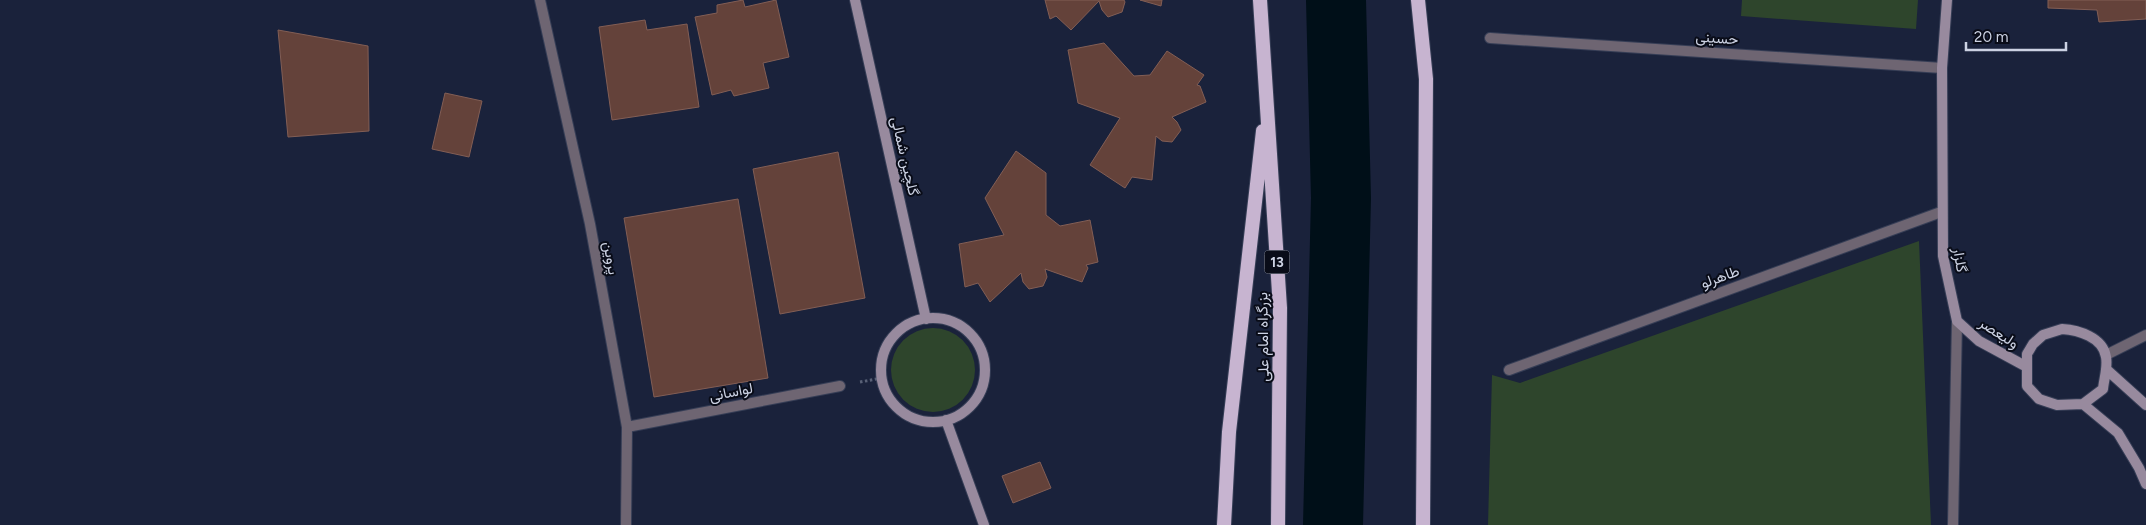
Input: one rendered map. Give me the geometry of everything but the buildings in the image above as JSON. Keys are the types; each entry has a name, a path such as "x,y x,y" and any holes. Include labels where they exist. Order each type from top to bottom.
{"highway":[{"name":"بزرگراه امام علی","path":"1260,0 1280,308 1278,525"},
{"path":"1418,0 1426,79 1423,525"},
{"path":"1224,525 1229,432 1267,93"}],"main road":[{"name":"گلچین شمالی","path":"855,0 926,319"},
{"name":"گلزار","path":"1947,0 1942,68 1941,212 1943,256 1957,321"},
{"path":"926,319 942,319 957,324 970,332 979,345 985,360 985,375 981,391 972,404 961,414 946,420 932,422 918,419 905,413 894,404 886,392 882,378 885,352 892,339 907,326 926,319"},
{"name":"ولیعصر","path":"1957,321 1979,341 2027,367"},
{"path":"2062,329 2079,330 2098,342 2106,356 2103,389 2083,404 2057,405 2039,399 2027,386 2027,354 2033,344 2043,335 2062,329"},
{"path":"2106,369 2146,405"},
{"path":"2083,404 2118,433 2139,468 2146,484"},
{"path":"946,420 984,525"}],"street":[{"name":"پروین","path":"540,0 590,224 627,428 626,525"},
{"name":"حسینی","path":"1490,38 1942,68"},
{"name":"طاهرلو","path":"1509,370 1941,212"},
{"name":"گلزار","path":"1953,525 1957,321"},
{"path":"2106,356 2146,335"},
{"name":"لواسانی","path":"627,428 840,386"}],"green space":[{"path":"1742,0 1918,0 1916,29 1741,16"},
{"path":"1919,241 1931,525 1488,525 1492,375 1520,383"},
{"path":"933,328 949,331 963,340 972,354 975,370 972,386 963,400 949,409 933,412 917,409 903,400 894,386 891,370 894,354 903,340 917,331"}],"waterway":[{"path":"1333,525 1341,198 1336,0"}]}
